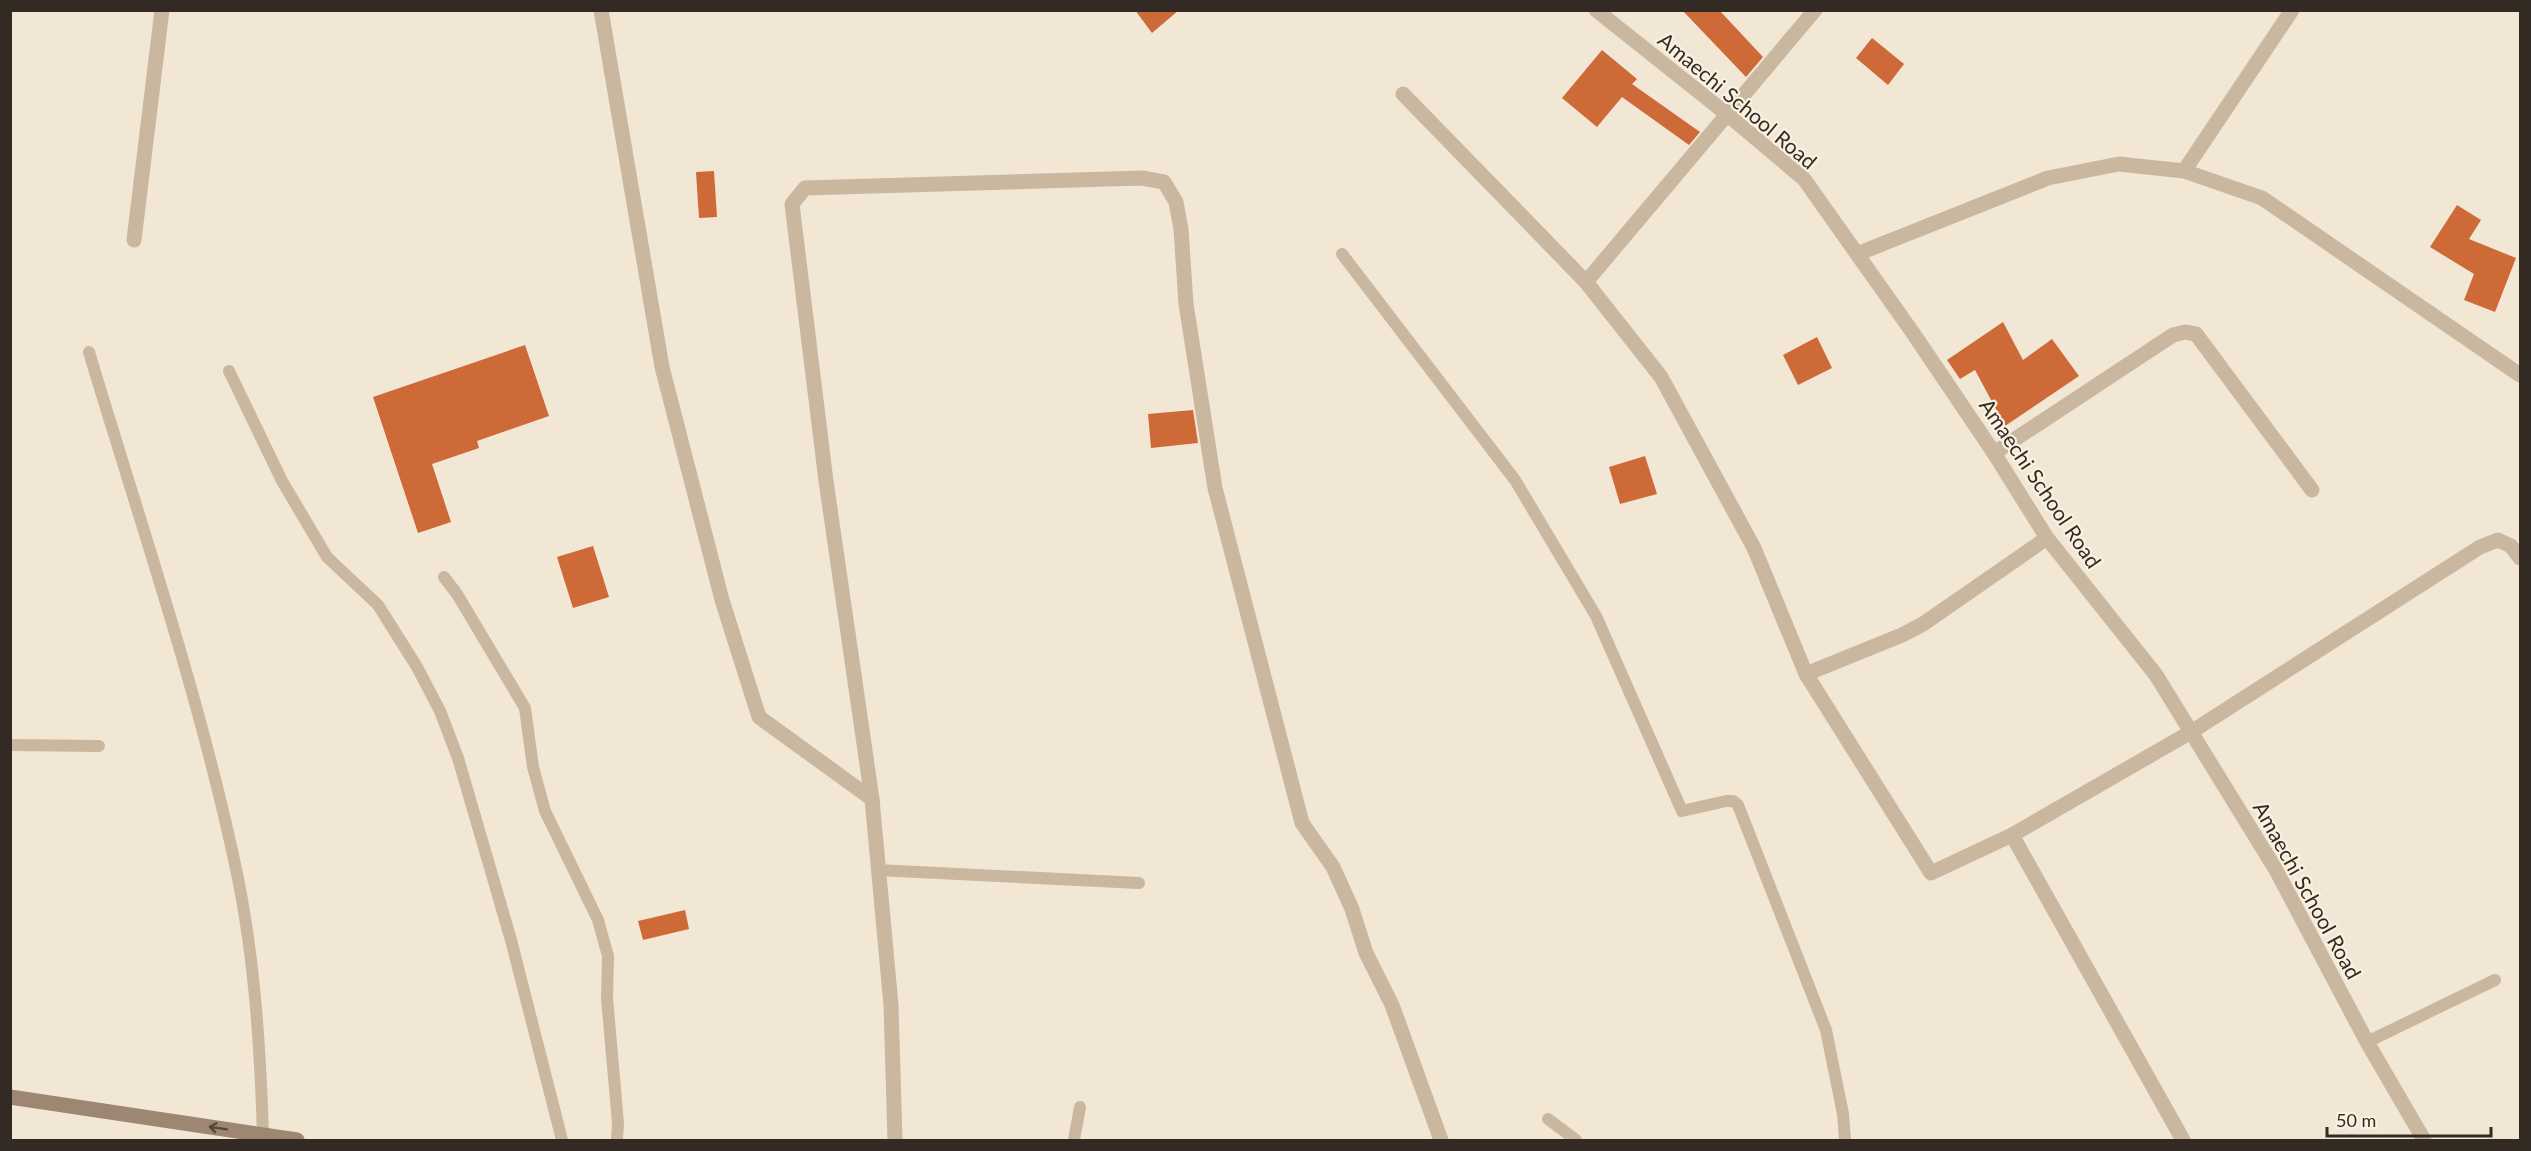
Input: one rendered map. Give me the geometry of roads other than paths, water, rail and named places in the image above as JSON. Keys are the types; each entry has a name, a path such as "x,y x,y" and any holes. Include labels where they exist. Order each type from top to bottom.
{"main road":[{"path":"10,1097 297,1140"}],"street":[{"path":"134,240 162,10"},
{"path":"601,10 662,366 722,600 759,717 872,799"},
{"name":"Amaechi School Road","path":"1596,10 1804,179 1994,453 2047,537 2157,675 2276,870 2367,1042 2424,1140"},
{"path":"1586,282 1815,10"},
{"path":"2184,171 2292,10"},
{"path":"1402,94 1586,282 1661,377 1754,548 1806,674 1931,873 2012,835 2191,732 2480,547 2498,540 2511,546 2520,558"},
{"path":"1857,254 2049,178 2119,164 2184,171 2262,198 2520,375"},
{"path":"895,1140 891,1005 872,799 826,481 792,204 805,188 1142,178 1164,182 1176,202 1186,304 1215,488 1302,823 1333,867 1352,909 1366,953 1392,1005 1442,1140"},
{"path":"1994,453 2173,335 2185,332 2196,334 2312,490"},
{"path":"1806,674 1902,636 1923,624 2047,537"},
{"path":"2012,835 2183,1140"}],"lane":[{"path":"1342,254 1515,480 1596,616 1682,811 1726,801 1733,801 1738,805 1826,1030 1843,1114 1845,1140"},
{"path":"88,352 197,706 234,857 254,979 264,1135"},
{"path":"230,371 282,481 327,557 378,605 417,667 440,711 458,758 511,940 562,1140"},
{"path":"444,578 457,594 522,701 528,721 533,767 545,811 601,930 608,956 607,998 618,1123 617,1140"},
{"path":"10,745 99,746"},
{"path":"878,870 1139,883"},
{"path":"2367,1042 2495,980"},
{"path":"1074,1140 1080,1107"},
{"path":"1548,1119 1576,1140"}]}
